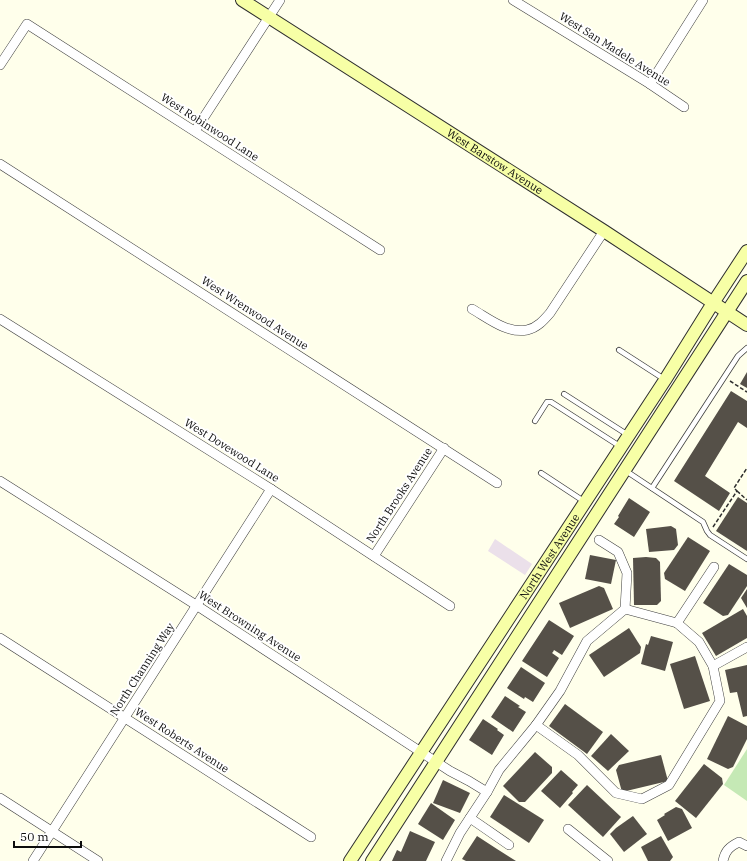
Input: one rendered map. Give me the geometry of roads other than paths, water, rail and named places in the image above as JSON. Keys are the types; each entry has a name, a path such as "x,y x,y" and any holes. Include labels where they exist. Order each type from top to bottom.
{"main road":[{"name":"West Barstow Avenue","path":"242,0 604,231 747,325"},
{"name":"North West Avenue","path":"350,861 665,380 747,251"},
{"name":"North West Avenue","path":"372,861 747,281"}],"street":[{"path":"195,131 280,0"},
{"name":"West San Madele Avenue","path":"513,0 650,84 684,107"},
{"path":"650,84 703,0"},
{"name":"West Robinwood Lane","path":"0,65 27,24 380,250"},
{"name":"West Wrenwood Avenue","path":"0,164 497,483"},
{"path":"472,309 501,326 515,330 528,330 541,323 550,313 604,231"},
{"name":"West Dovewood Lane","path":"0,319 271,489 450,606"},
{"name":"North Brooks Avenue","path":"374,556 444,448"},
{"name":"West Browning Avenue","path":"0,481 196,605 450,771 487,792"},
{"name":"North Channing Way","path":"33,861 271,489"},
{"path":"446,861 460,833 487,792 499,770 536,725 560,691 587,641 625,609 627,572 618,552 599,540"},
{"path":"677,623 714,567"},
{"path":"536,725 578,755 616,793 642,799 669,785 720,702 713,666 699,642 677,623 625,609"},
{"name":"West Roberts Avenue","path":"0,638 311,837"},
{"path":"713,666 747,647"},
{"path":"0,798 98,861"},
{"path":"470,818 509,844"},
{"path":"568,829 604,860"},
{"path":"723,861 724,855 731,846 738,842 747,846"}],"lane":[{"path":"652,488 724,376 738,356 747,348"},
{"path":"619,350 665,380"},
{"path":"564,394 628,435"},
{"path":"535,421 547,402 551,402 621,447"},
{"path":"624,470 703,522 709,533 747,558"},
{"path":"541,473 585,502"}]}
